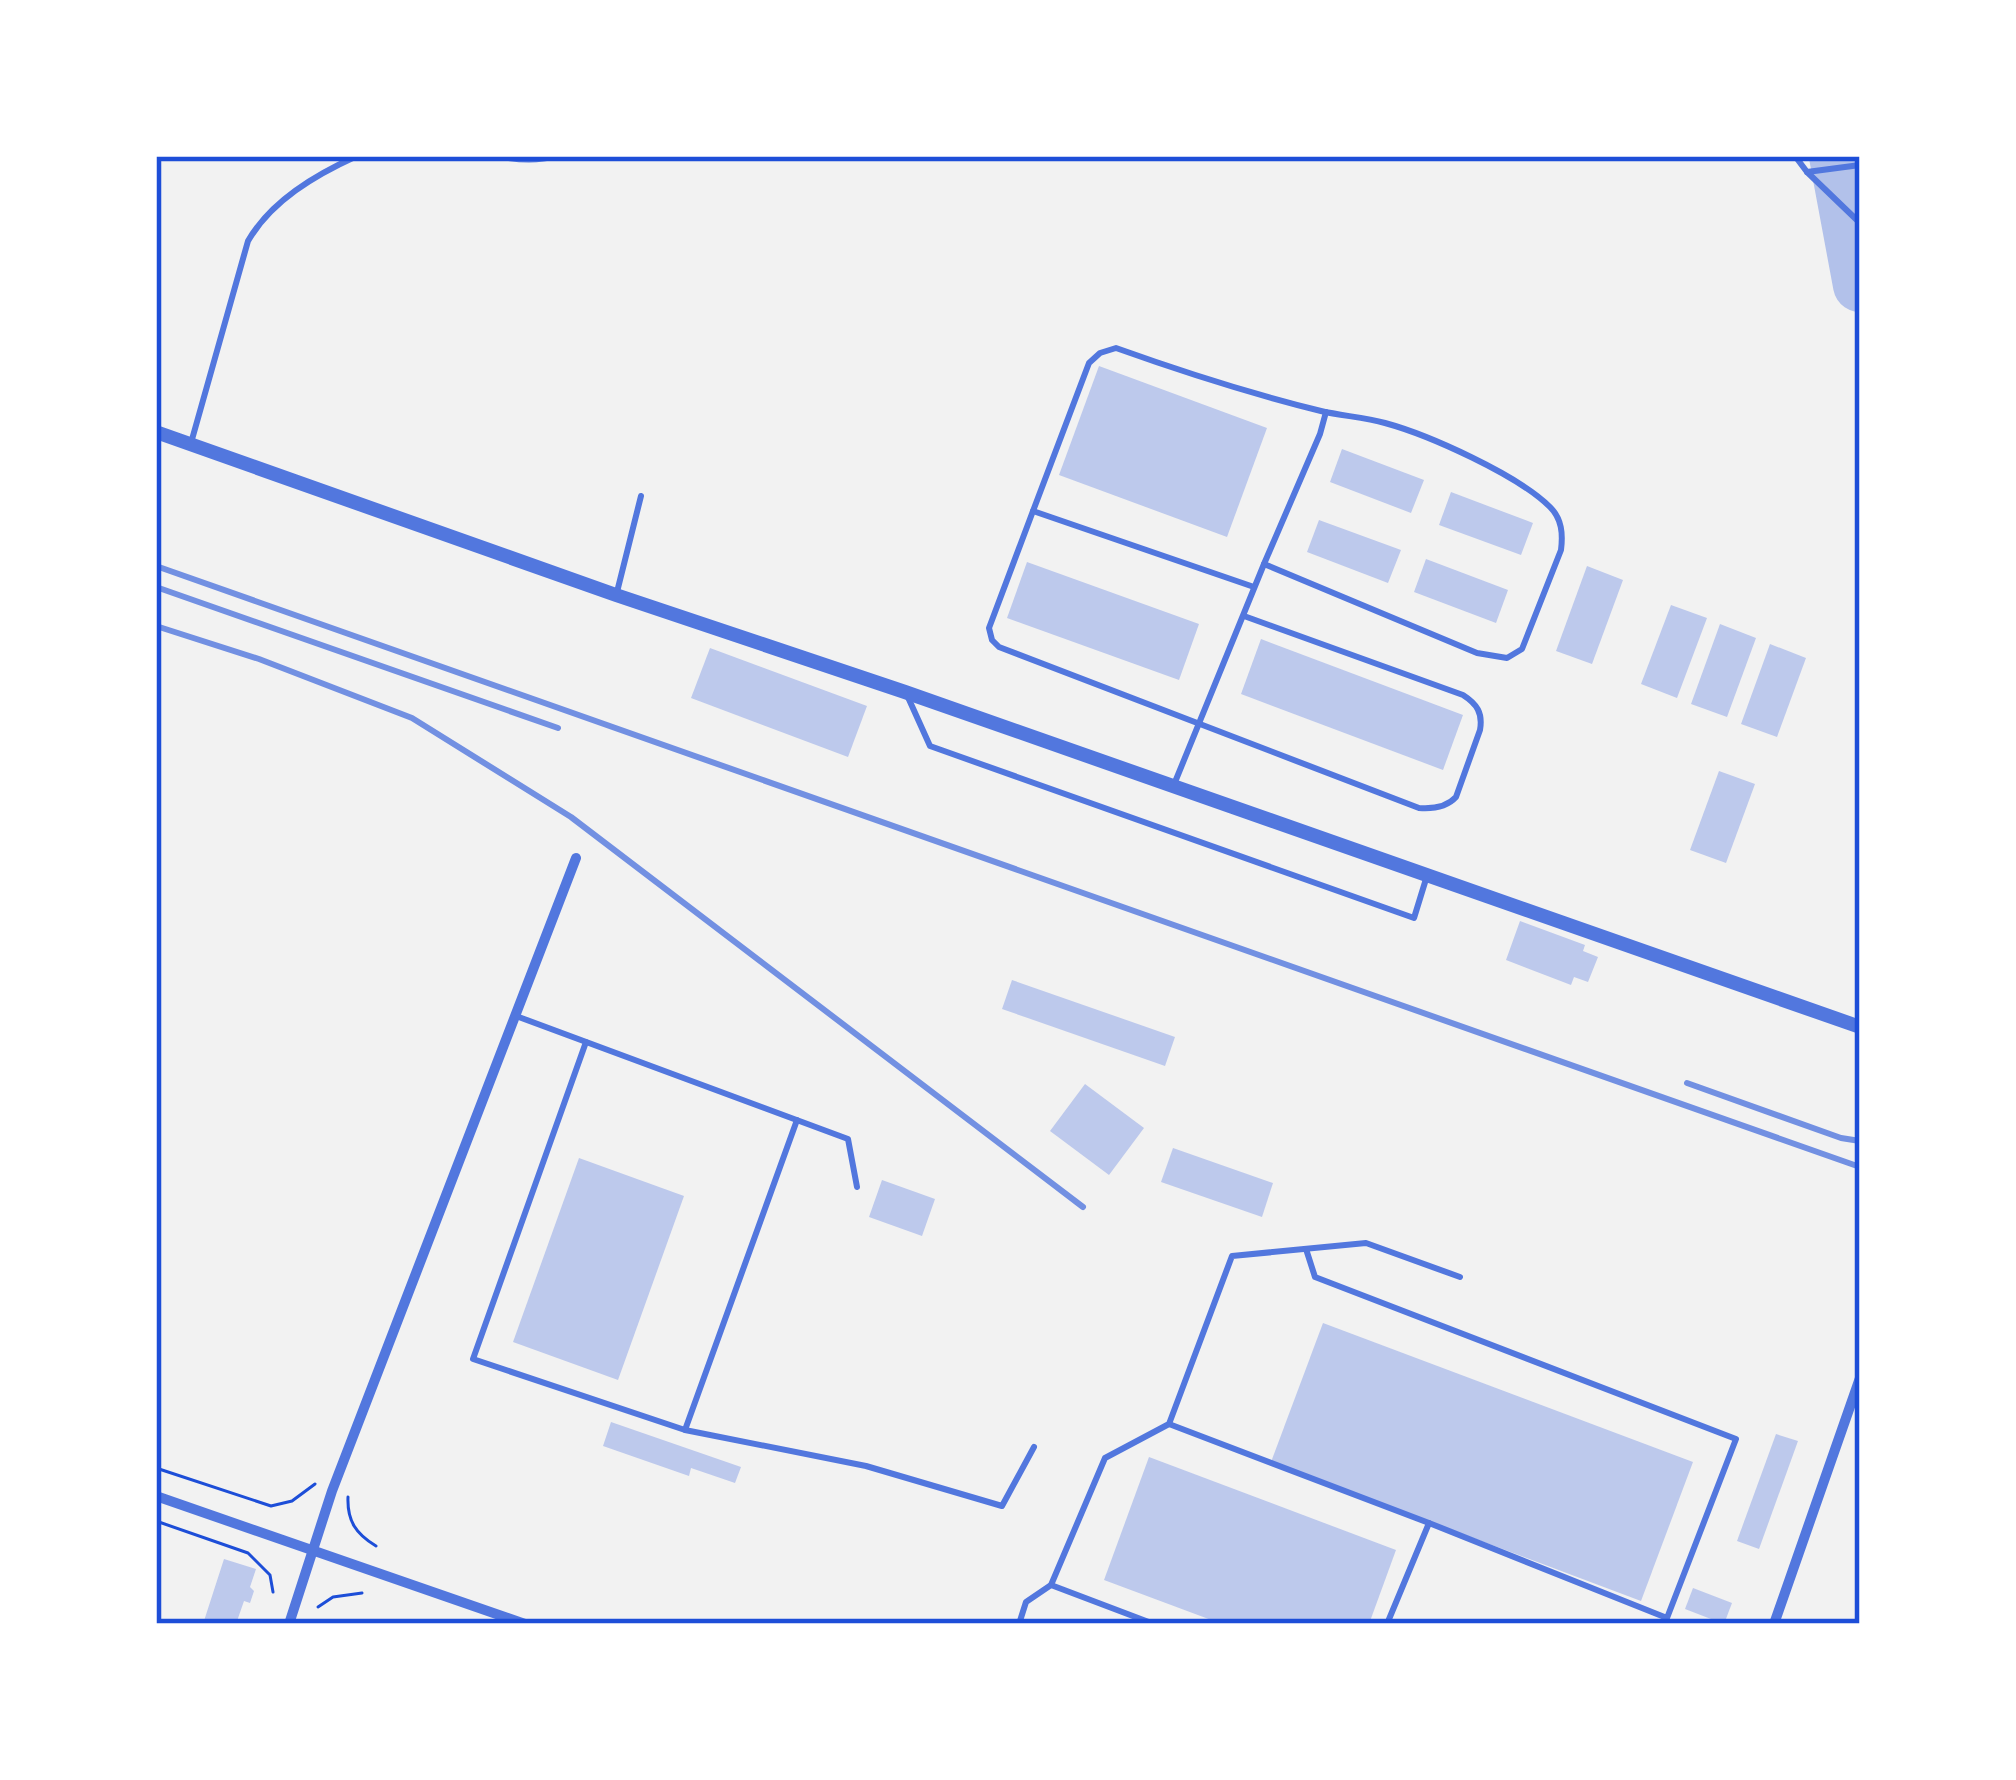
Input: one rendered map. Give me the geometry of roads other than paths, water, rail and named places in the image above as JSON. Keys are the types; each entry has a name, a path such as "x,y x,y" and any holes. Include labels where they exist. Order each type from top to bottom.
{"street":[{"path":"156,432 1860,1027"},
{"path":"289,1624 311,1549 576,858"},
{"path":"1774,1624 1860,1378"},
{"path":"156,1496 525,1624"}],"lane":[{"path":"191,445 254,230 274,206 357,156"},
{"path":"496,156 520,160 556,156"},
{"path":"1795,156 1860,223"},
{"path":"1807,172 1860,165"},
{"path":"1244,616 1474,702 1480,730 1456,797 1441,806 1419,808 999,647 992,640 989,628 1082,377 1100,353 1117,348 1326,412 1389,424 1453,448 1550,507 1563,537 1522,649 1507,658 1477,652 1264,564"},
{"path":"1173,787 1326,412"},
{"path":"616,596 640,496"},
{"path":"1033,512 1254,587"},
{"path":"905,692 929,746 1393,911 1414,918 1427,877"},
{"path":"516,1016 848,1139 857,1187"},
{"path":"586,1042 473,1359 686,1430 866,1466 1002,1505 1034,1447"},
{"path":"686,1430 797,1120"},
{"path":"1018,1624 1026,1601 1051,1585 1105,1458 1168,1424 1232,1256 1366,1243 1460,1277"},
{"path":"1168,1424 1667,1618 1736,1439 1315,1277 1306,1249"},
{"path":"1387,1624 1429,1522"},
{"path":"1051,1585 1151,1623"}],"railway":[{"path":"156,566 1860,1167"},
{"path":"156,587 558,728"},
{"path":"156,626 259,659 412,718 571,817 1083,1207"},
{"path":"1687,1083 1860,1141"}]}
